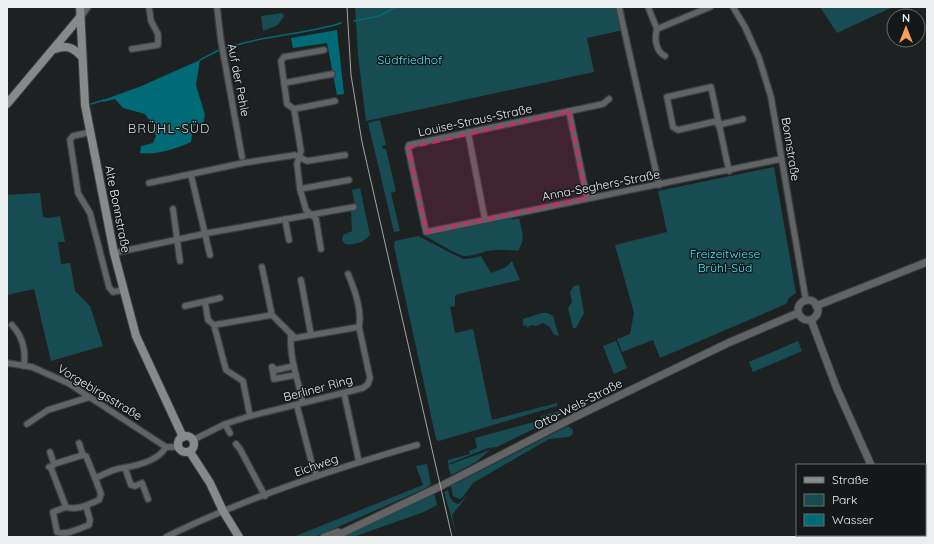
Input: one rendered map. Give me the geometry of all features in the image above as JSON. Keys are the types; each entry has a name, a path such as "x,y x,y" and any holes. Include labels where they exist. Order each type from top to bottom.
{"main road":[{"name":"Alte Bonnstraße","path":"80,7 81,56 85,105 114,253 136,336 183,437"},
{"path":"7,104 55,49 80,17"},
{"path":"55,49 68,47 77,51 81,56"},
{"path":"183,437 189,437 193,440 195,446 190,452 183,452 178,447 179,440 183,437"},
{"path":"190,452 210,483 223,511 239,537"}],"street":[{"path":"80,17 88,7"},
{"path":"132,49 158,45 158,34 151,21 149,7"},
{"name":"Auf der Pehle","path":"217,7 221,41 242,157"},
{"path":"619,7 659,185"},
{"path":"648,7 657,29 655,38 658,50 665,56"},
{"path":"657,29 710,7"},
{"name":"Bonnstraße","path":"733,7 749,34 766,77 771,97 806,301"},
{"path":"321,249 316,219 306,210 300,189 297,164 301,151 294,109 287,104 281,61 284,57 324,50"},
{"path":"284,83 332,74"},
{"path":"729,171 718,123 711,87 667,97 673,126 678,130 718,123 743,119"},
{"name":"Louise-Straus-Straße","path":"426,232 409,155 409,146 569,110 603,104 609,99"},
{"path":"294,109 335,101"},
{"path":"569,110 587,198"},
{"path":"91,132 73,136 70,140 73,169 78,193 90,213 109,287 113,292 123,290"},
{"path":"468,132 485,220"},
{"path":"149,183 251,162 295,155 307,162 345,155"},
{"name":"Anna-Seghers-Straße","path":"426,232 587,198 600,197 729,171 781,159"},
{"path":"191,175 204,235 210,255"},
{"path":"300,189 349,180"},
{"path":"114,253 311,214 354,207"},
{"path":"173,209 180,261"},
{"path":"285,219 289,240"},
{"path":"816,306 927,262"},
{"path":"262,267 272,315 295,338 359,327"},
{"name":"Berliner Ring","path":"193,440 225,424 250,416 297,406 303,402 363,388 368,384 370,378 359,327 360,320 353,285 348,274"},
{"path":"301,280 311,335"},
{"path":"185,306 220,298"},
{"path":"806,301 812,302 816,306 817,314 810,320 804,320 798,313 798,307 806,301"},
{"path":"204,302 208,320 214,325 226,370 243,381 250,416"},
{"name":"Otto-Wels-Straße","path":"334,537 439,488 580,414 728,344 798,313"},
{"path":"214,325 272,315"},
{"path":"810,320 837,389 871,464"},
{"path":"12,325 19,333 26,356 24,366"},
{"path":"291,334 294,366 303,402"},
{"name":"Vorgebirgsstraße","path":"7,363 32,367 46,373 90,397 166,447"},
{"path":"294,366 276,370 272,367 274,379 296,375"},
{"path":"344,393 359,462"},
{"path":"27,424 48,410 90,397"},
{"path":"297,406 312,464 317,476"},
{"path":"225,424 230,433"},
{"path":"79,443 83,455 86,456 95,478 101,497 99,500 86,506 66,507 53,512 57,532 71,531 89,525 90,520 86,506"},
{"path":"236,444 264,496"},
{"name":"Eichweg","path":"166,537 223,511 317,476 417,445"},
{"path":"95,478 159,456 166,447 178,447"},
{"path":"50,452 52,466 66,507"},
{"path":"52,466 83,455"},
{"path":"125,468 131,485 135,486 142,483 148,499"},
{"name":"Otto-Wels-Straße","path":"324,537 370,520"}],"highlighted area":[{"path":"569,111 587,198 426,232 408,148"}],"green space":[{"name":"Südfriedhof","path":"355,7 617,7 623,30 587,38 594,72 366,121 358,55"},
{"path":"820,7 893,7 886,8 886,10 837,33"},
{"path":"282,13 284,16 278,25 263,31 261,16"},
{"path":"380,120 386,145 382,146 383,149 386,149 396,191 391,193 400,231 394,232 368,123"},
{"name":"Freizeitwiese Brühl-Süd","path":"774,167 796,293 789,298 786,304 660,358 653,340 622,352 617,339 630,334 634,313 615,245 667,232 658,191"},
{"path":"360,188 370,235 359,243 345,244 342,240 343,235 352,231 351,211 356,210 352,190"},
{"path":"40,193 43,217 50,218 60,216 65,242 58,242 61,264 70,263 75,291 90,306 103,346 51,361 34,289 7,295 7,195"},
{"path":"511,217 512,220 519,218 522,231 523,239 518,251 487,251 465,256 423,235"},
{"path":"418,236 450,253 465,259 481,256 491,273 506,267 512,261 520,280 458,294 455,296 455,306 450,307 455,333 473,329 492,420 557,403 557,406 439,441 436,439 394,246 395,241"},
{"path":"579,285 584,313 576,328 573,328 568,308 572,302 570,292 574,286"},
{"path":"542,313 547,313 553,316 559,336 554,335 550,327 543,323 536,326 531,325 527,328 526,325 523,326 523,319"},
{"path":"616,341 627,368 614,374 603,346"},
{"path":"798,341 802,351 753,372 749,362"},
{"path":"564,410 564,414 497,447 488,448 448,464 448,460 470,454 469,451 477,448 475,438 541,420 541,416"},
{"path":"568,426 573,430 573,434 569,437 549,439 473,483 463,497 459,499 453,496 451,486"},
{"path":"490,450 476,462 451,475 448,465"},
{"path":"427,464 431,484 426,488 315,537 293,537 423,485 416,466"},
{"path":"448,490 450,498 458,504 467,496 452,515 457,537 444,492"},
{"path":"434,493 437,505 424,512 353,537 341,537"}],"water":[{"path":"337,30 344,94 337,95 327,43 293,48 291,38"},
{"path":"200,60 196,85 205,115 203,123 193,126 191,142 166,151 140,153 141,146 153,143 156,136 153,125 145,114 123,108 115,99 103,102 103,100 139,87"}],"waterway":[{"path":"354,21 379,16 397,7"},
{"path":"226,48 254,40 313,30 341,23"},
{"path":"200,60 219,50"},
{"path":"91,104 104,100"}],"tram line":[{"path":"347,7 351,75 362,142 452,537"}],"district":[{"name":"BRÜHL-SÜD","path":"169,128"}]}
